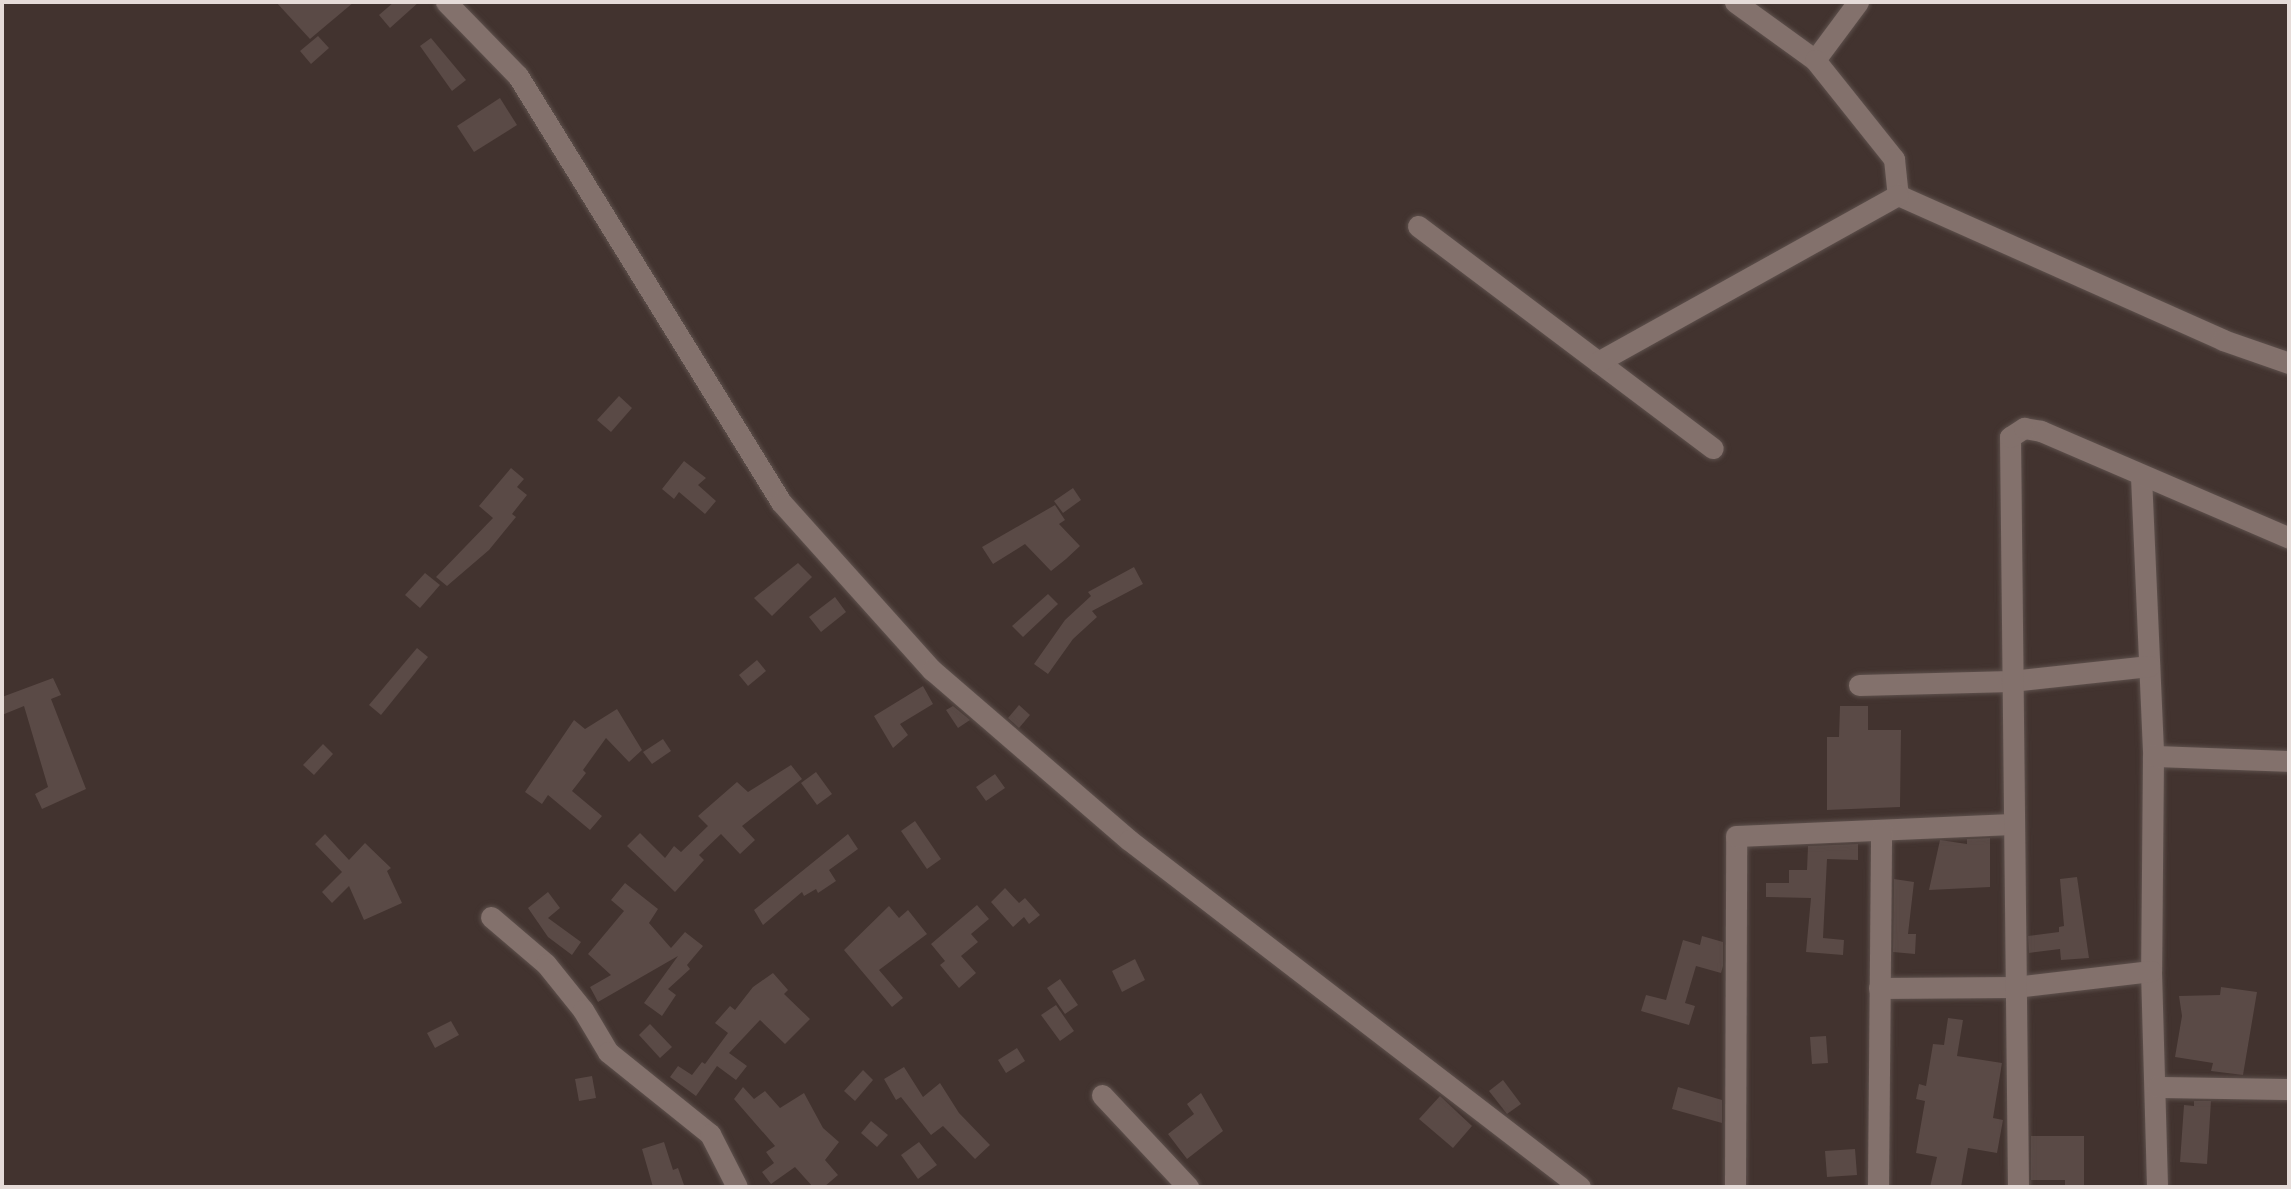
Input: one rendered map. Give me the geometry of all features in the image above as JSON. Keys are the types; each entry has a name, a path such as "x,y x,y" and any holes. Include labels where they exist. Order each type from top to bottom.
{"street":[{"path":"446,2 519,76 781,502 932,670 1129,840 1580,1187"},
{"path":"1735,2 1815,60 1894,159 1898,195"},
{"path":"1815,60 1858,2"},
{"path":"1598,362 1898,195"},
{"path":"1898,195 2223,340 2289,363"},
{"path":"1418,226 1713,448"},
{"path":"2018,1187 2010,437 2024,428 2041,431 2289,538"},
{"path":"2141,476 2153,756 2151,971 2157,1087 2157,1187"},
{"path":"1858,685 2011,681 2149,666"},
{"path":"2153,756 2289,761"},
{"path":"1735,1187 1736,836 2013,824"},
{"path":"1878,1187 1881,830"},
{"path":"491,917 546,964 583,1010 608,1052 710,1134 737,1187"},
{"path":"1879,988 2015,986 2151,971"},
{"path":"2157,1087 2289,1089"},
{"path":"1102,1095 1188,1187"}],"building":[{"path":"276,2 354,2 310,39"},
{"path":"394,2 419,2 390,28 379,15"},
{"path":"318,36 329,48 311,64 300,51"},
{"path":"431,38 466,80 452,91 420,46"},
{"path":"500,98 517,125 474,152 457,126"},
{"path":"619,396 632,408 611,432 597,420"},
{"path":"684,461 706,478 698,485 716,501 705,514 679,492 674,499 662,489"},
{"path":"511,468 524,479 517,487 527,495 512,514 516,517 489,550 447,586 436,577 493,518 479,506"},
{"path":"1073,488 1081,500 1063,513 1054,501"},
{"path":"1055,505 1065,520 1059,524 1080,546 1051,571 1025,544 993,564 982,547"},
{"path":"798,563 812,577 772,616 754,598"},
{"path":"1134,567 1143,584 1092,611 1097,617 1073,639 1048,674 1034,664 1065,620 1091,596 1088,592"},
{"path":"425,573 440,585 420,608 405,595"},
{"path":"1048,594 1058,604 1023,637 1012,626"},
{"path":"835,597 846,612 821,632 809,617"},
{"path":"417,648 428,657 381,715 369,705"},
{"path":"757,660 766,671 748,686 739,675"},
{"path":"53,678 61,695 51,699 86,789 42,809 35,794 48,787 24,706 2,715 2,697"},
{"path":"923,686 933,704 900,724 908,735 893,748 874,716"},
{"path":"1019,705 1030,715 1019,728 1008,718"},
{"path":"953,706 970,720 958,728 946,710"},
{"path":"1840,706 1868,706 1868,730 1901,730 1900,807 1827,810 1827,737 1839,737"},
{"path":"617,709 642,750 629,762 606,738 583,770 586,773 572,791 602,816 590,830 548,795 542,804 525,792 574,720 585,729"},
{"path":"663,739 671,751 652,764 643,752"},
{"path":"323,744 333,754 314,775 303,765"},
{"path":"791,765 802,779 742,826 755,840 740,854 721,834 699,855 704,860 675,892 627,846 640,833 665,858 674,846 681,852 708,826 698,816 737,782 748,792"},
{"path":"816,772 832,794 817,805 801,783"},
{"path":"995,774 1005,788 986,801 976,787"},
{"path":"915,821 941,859 927,869 901,831"},
{"path":"325,834 349,860 365,843 391,868 387,871 402,903 364,920 349,886 332,903 322,892 342,872 315,844"},
{"path":"848,834 858,849 829,870 836,881 818,893 816,889 804,896 802,892 763,925 754,910"},
{"path":"1990,838 1990,887 1929,890 1940,840 1967,844 1967,839"},
{"path":"1858,844 1858,860 1827,859 1823,938 1844,940 1843,955 1806,952 1811,898 1766,897 1766,883 1789,883 1789,870 1807,870 1808,846"},
{"path":"2077,877 2089,958 2061,960 2060,949 2029,953 2028,936 2059,932 2059,927 2064,926 2060,879"},
{"path":"1894,879 1914,882 1908,934 1916,934 1915,954 1893,952"},
{"path":"625,883 658,909 649,923 671,948 685,932 703,946 687,965 690,969 668,989 676,995 662,1016 644,1003 678,956 598,1002 590,987 611,975 588,954 624,911 611,900"},
{"path":"1005,888 1019,903 1025,898 1040,915 1029,924 1024,917 1013,927 991,902"},
{"path":"548,892 560,908 548,918 581,942 572,955 548,937 528,908"},
{"path":"977,905 989,919 971,934 978,942 961,956 976,973 959,988 940,965 945,961 931,944"},
{"path":"889,906 899,918 908,910 927,934 879,970 903,998 892,1007 844,950"},
{"path":"1702,936 1723,942 1723,966 1721,973 1696,966 1685,1003 1695,1006 1689,1025 1641,1011 1646,995 1666,1000 1683,940 1700,945"},
{"path":"1135,959 1145,980 1122,992 1112,971"},
{"path":"773,973 788,990 784,994 810,1019 785,1044 760,1020 729,1053 747,1066 736,1080 717,1066 696,1096 670,1077 678,1066 692,1075 702,1062 705,1064 728,1033 715,1023 730,1006 735,1010 753,987"},
{"path":"1060,979 1078,1005 1065,1014 1047,988"},
{"path":"2221,987 2257,992 2243,1075 2211,1071 2213,1063 2175,1057 2182,1016 2179,996 2220,995"},
{"path":"1056,1005 1074,1031 1060,1041 1041,1015"},
{"path":"1948,1018 1963,1020 1957,1056 2002,1063 1993,1118 2003,1120 1997,1153 1968,1148 1961,1187 1930,1187 1937,1157 1916,1153 1925,1101 1916,1099 1919,1084 1926,1086 1933,1044 1944,1045"},
{"path":"451,1021 459,1035 435,1048 427,1033"},
{"path":"650,1024 672,1047 660,1058 639,1035"},
{"path":"1826,1036 1828,1063 1812,1064 1810,1037"},
{"path":"1017,1048 1025,1061 1006,1073 998,1060"},
{"path":"904,1067 923,1097 940,1083 959,1113 990,1145 975,1159 943,1126 931,1135 901,1097 896,1100 884,1079"},
{"path":"863,1070 873,1080 855,1101 844,1091"},
{"path":"592,1076 596,1098 579,1101 575,1079"},
{"path":"1503,1080 1521,1104 1507,1114 1489,1091"},
{"path":"743,1087 754,1099 765,1091 780,1108 804,1093 823,1128 839,1142 825,1160 838,1175 824,1187 813,1187 795,1167 771,1184 762,1172 774,1163 766,1152 775,1146 734,1099"},
{"path":"1678,1087 1722,1100 1722,1123 1672,1109"},
{"path":"1201,1093 1223,1131 1187,1159 1168,1134 1194,1114 1187,1104"},
{"path":"1440,1096 1472,1126 1453,1148 1419,1119"},
{"path":"2194,1101 2211,1101 2207,1164 2180,1162 2184,1105 2194,1106"},
{"path":"871,1121 888,1135 877,1147 861,1133"},
{"path":"2031,1136 2084,1136 2084,1187 2065,1187 2065,1180 2031,1180"},
{"path":"664,1142 673,1170 678,1168 684,1185 653,1187 642,1149"},
{"path":"919,1142 937,1165 918,1179 901,1155"},
{"path":"1855,1149 1857,1175 1827,1177 1825,1151"}]}
